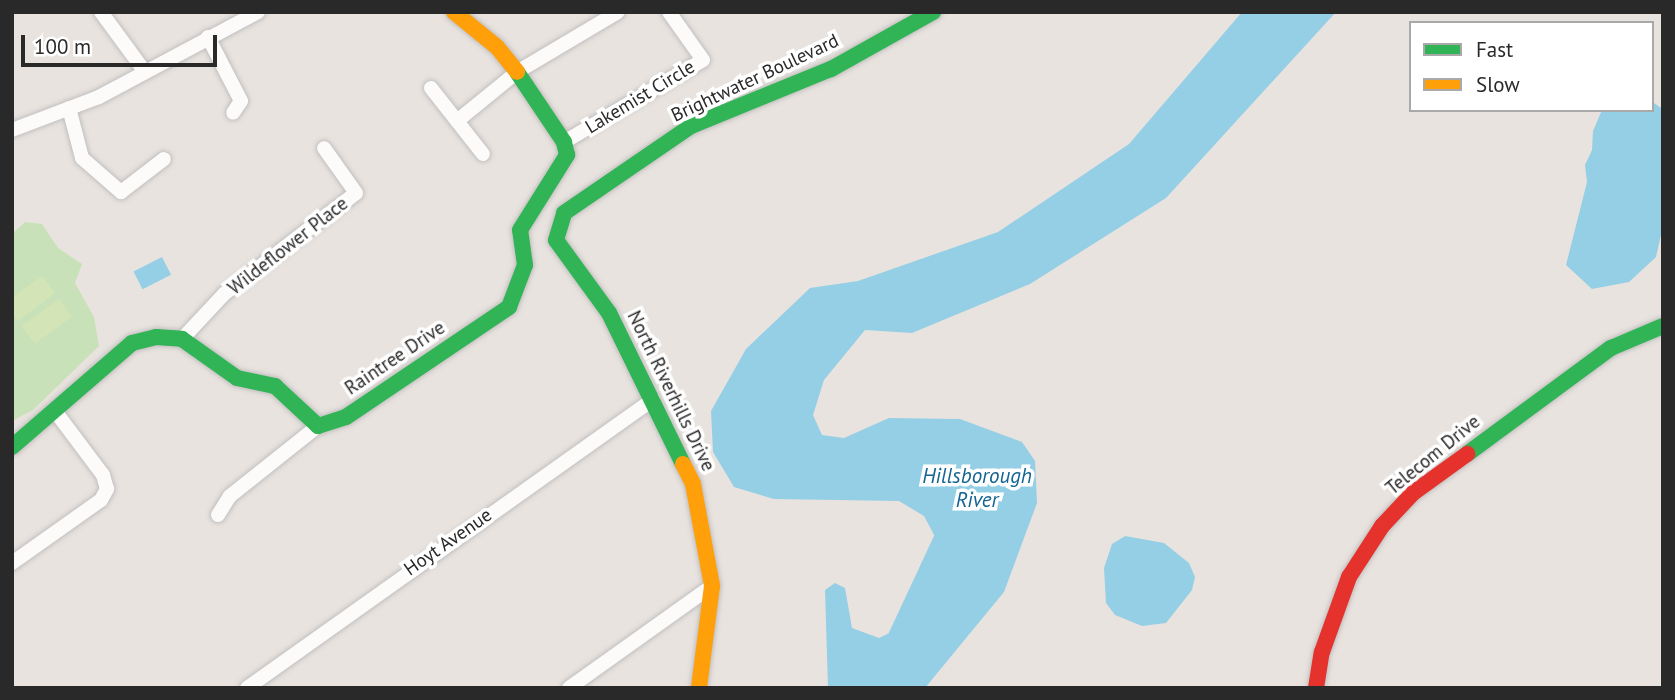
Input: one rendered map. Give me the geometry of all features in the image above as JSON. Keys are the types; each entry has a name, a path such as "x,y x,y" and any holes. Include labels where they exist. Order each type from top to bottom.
{"street":[{"path":"101,12 145,72"},
{"path":"12,130 69,108 145,72 258,12"},
{"path":"454,12 497,47 564,142"},
{"path":"457,121 517,72 618,12"},
{"name":"Lakemist Circle","path":"564,142 703,60 669,12"},
{"name":"Brightwater Boulevard","path":"564,214 691,126 831,69 933,12"},
{"path":"208,37 241,101 233,113"},
{"path":"431,88 483,154"},
{"path":"69,108 82,158 121,192 164,159"},
{"name":"Raintree Drive","path":"318,426 346,417 509,307 524,265 520,230 567,155 564,142"},
{"name":"Wildeflower Place","path":"182,339 224,294 356,193 324,148"},
{"name":"North Riverhills Drive","path":"564,214 556,240 609,313 693,484 712,586 699,688"},
{"name":"Telecom Drive","path":"1316,688 1322,652 1349,577 1382,526 1413,493 1611,348 1663,326"},
{"path":"12,447 132,343 156,337 182,339 237,378 275,386 318,426 230,496 218,515"},
{"name":"Hoyt Avenue","path":"247,688 653,400"},
{"path":"12,563 101,500 107,489 103,475 55,411"},
{"path":"569,688 712,586"}],"green space":[{"path":"25,222 42,224 58,248 82,264 75,283 94,317 99,346 33,410 12,421 12,234"},
{"path":"42,276 55,293 18,321 12,314 12,298"},
{"path":"59,299 72,317 35,344 22,326"}],"water":[{"name":"Hillsborough River","path":"1242,12 1336,12 1166,198 1030,284 912,333 865,330 824,380 813,415 822,435 844,438 889,418 960,419 1022,442 1035,461 1037,503 1004,592 925,688 828,688 825,590 835,583 845,588 852,628 879,638 900,628 947,559 924,516 899,501 774,499 734,487 713,452 711,411 746,349 810,288 858,281 998,232 1129,144"},
{"path":"1654,103 1663,109 1663,226 1656,257 1629,282 1592,289 1566,265 1587,182 1585,165 1592,150 1593,131 1601,112 1654,112"},
{"path":"162,257 171,275 143,289 133,272"},
{"path":"1125,536 1164,543 1189,563 1195,577 1192,590 1166,623 1142,626 1115,615 1106,603 1104,568 1112,544"}],"waterway":[{"name":"Hillsborough River","path":"875,688 946,536 941,519"}],"traffic: fast":[{"path":"683,464 609,313 556,240 564,213 691,126 831,69 933,12"},
{"path":"12,447 132,343 156,337 182,339 237,378 275,386 318,426 346,417 509,307 525,265 520,230 567,155 564,142 517,72"},
{"path":"1467,454 1611,348 1663,326"}],"traffic: slow":[{"path":"454,12 497,47 517,72"},
{"path":"683,464 693,484 712,586 699,688"}],"traffic: jam":[{"path":"1316,688 1322,652 1349,577 1382,526 1413,493 1467,454"}]}
